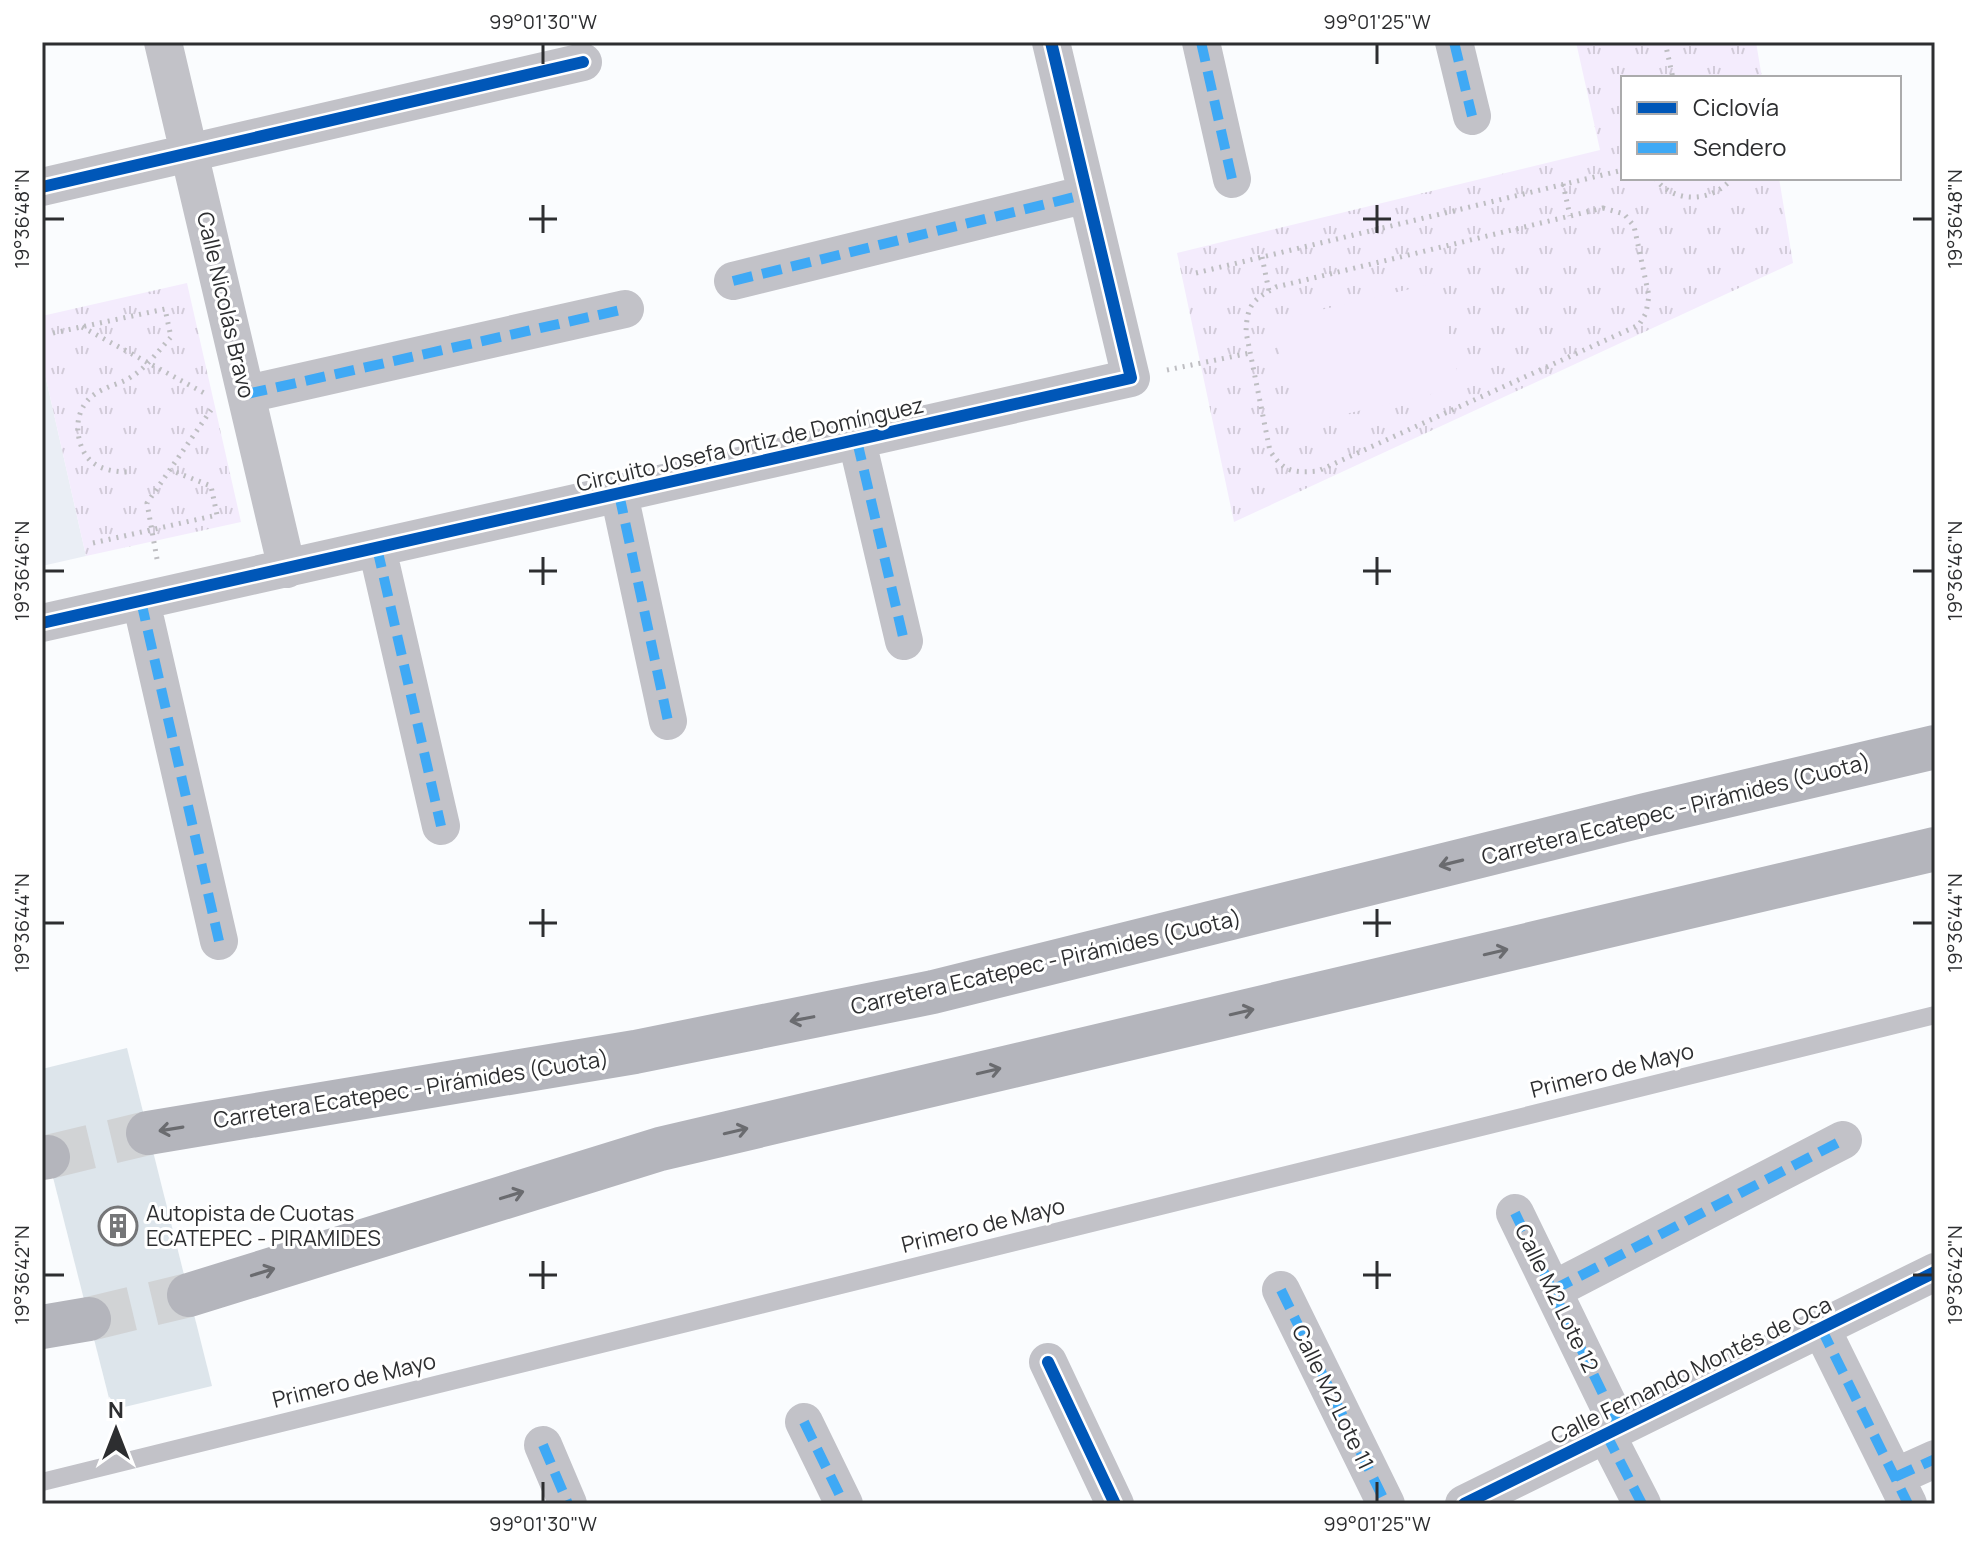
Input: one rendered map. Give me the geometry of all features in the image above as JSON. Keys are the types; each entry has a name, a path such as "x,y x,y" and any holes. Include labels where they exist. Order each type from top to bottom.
{"highway":[{"name":"Carretera Ecatepec - Pirámides (Cuota)","path":"148,1133 635,1052 933,992 1630,819 1935,747"},
{"path":"189,1295 660,1149 1935,849"},
{"path":"42,1327 89,1319"}],"street":[{"name":"Calle Nicolás Bravo","path":"163,42 287,569"},
{"path":"1051,42 1131,378"},
{"path":"1201,42 1232,179"},
{"path":"1454,42 1472,116"},
{"path":"42,187 583,62"},
{"path":"733,281 1087,194"},
{"path":"247,394 625,309"},
{"name":"Circuito Josefa Ortiz de Domínguez","path":"42,623 1131,378"},
{"path":"857,441 904,641"},
{"path":"619,494 668,721"},
{"path":"377,548 441,826"},
{"path":"153,598 219,941"},
{"path":"1553,1290 1843,1140"},
{"name":"Calle M2 Lote 12","path":"1515,1213 1553,1290 1642,1504"},
{"name":"Calle Fernando Montés de Oca","path":"1464,1504 1935,1272"},
{"name":"Calle M2 Lote 11","path":"1281,1290 1386,1504"},
{"path":"1821,1328 1902,1491 1935,1459"},
{"path":"1048,1362 1115,1504"},
{"path":"804,1422 844,1504"},
{"path":"543,1445 568,1504"}],"lane":[{"name":"Primero de Mayo","path":"42,1482 1935,1015"}],"path":[{"path":"1665,42 1673,76"},
{"path":"1196,273 1621,170"},
{"path":"1656,180 1673,193 1690,198 1704,197 1718,191 1730,180"},
{"path":"1563,184 1570,216"},
{"path":"1603,208 1624,214 1634,226 1649,296 1646,313 1639,325 1318,471 1297,473 1279,465 1270,451 1246,332 1247,312 1257,297 1276,287 1570,216 1603,208"},
{"path":"1262,257 1269,291"},
{"path":"53,333 165,309 171,337 132,377 98,391 86,401 78,416 77,436 84,455 97,467 112,472 129,472"},
{"path":"82,327 218,401 147,503 152,529 153,598"},
{"path":"1131,378 1250,353"},
{"path":"93,543 217,515 211,486 170,470"}],"shaded area":[{"path":"42,361 86,556 42,566"}],"green space":[{"path":"1576,42 1756,42 1762,76 1621,76 1621,180 1779,180 1793,263 1234,522 1177,253 1600,150"},
{"path":"187,283 241,522 86,556 42,361 42,316"},
{"path":"1436,283 1461,387 1298,425 1273,321"}],"building":[{"name":"Autopista de Cuotas ECATEPEC - PIRAMIDES","path":"127,1048 212,1386 112,1410 42,1134 42,1069"}],"tunnel":[{"path":"48,1157 148,1133"},
{"path":"89,1319 189,1295"}],"marked path":[{"path":"1201,42 1232,179"},
{"path":"1454,42 1472,116"},
{"path":"733,281 1087,194"},
{"path":"247,394 625,309"},
{"path":"857,441 904,641"},
{"path":"619,494 668,721"},
{"path":"377,548 441,826"},
{"path":"141,601 219,941"},
{"path":"1553,1290 1843,1140"},
{"path":"1515,1213 1619,1427"},
{"path":"1281,1290 1386,1504"},
{"path":"1821,1328 1908,1504"},
{"path":"804,1422 844,1504"},
{"path":"1606,1434 1642,1504"},
{"path":"543,1445 568,1504"},
{"path":"1895,1477 1935,1459"}],"cycle path":[{"path":"42,623 1131,378 1051,42"},
{"path":"42,187 583,62"},
{"path":"1464,1504 1935,1272"},
{"path":"1048,1362 1115,1504"}],"place":[{"name":"Autopista de Cuotas ECATEPEC - PIRAMIDES","path":"118,1226"}]}
